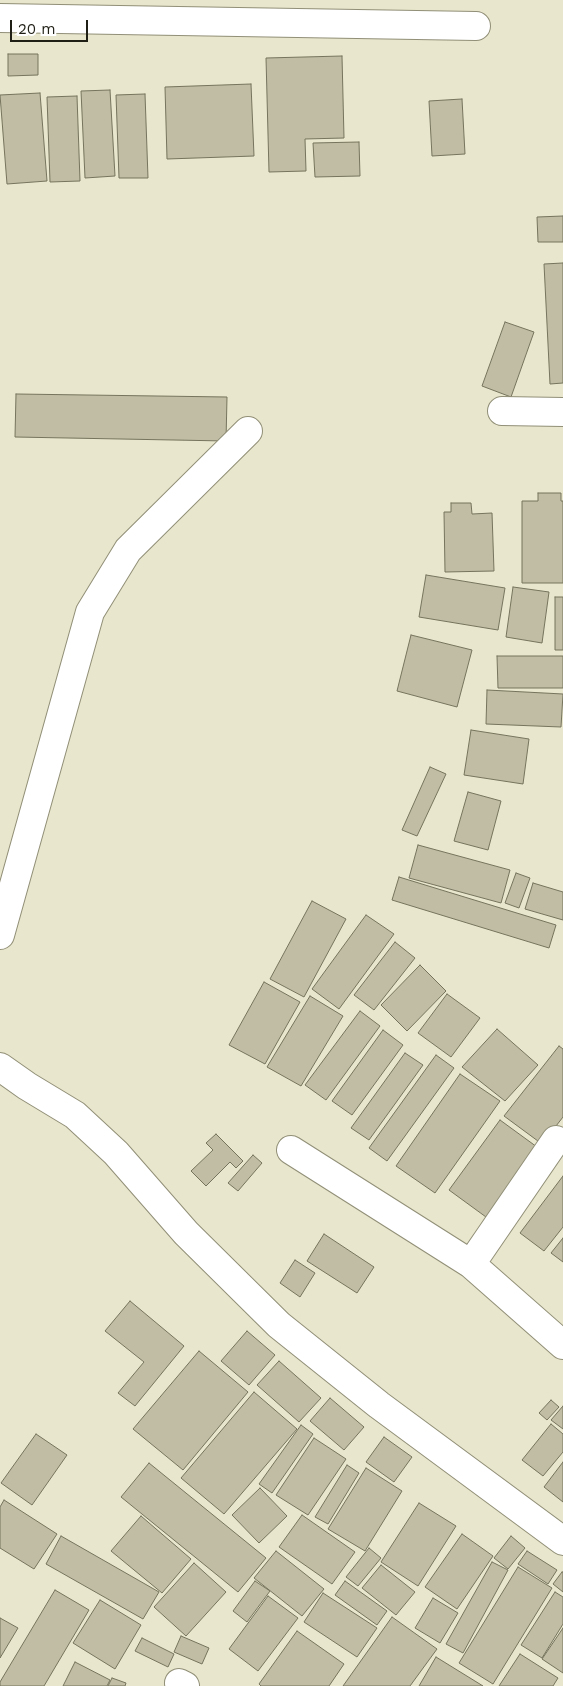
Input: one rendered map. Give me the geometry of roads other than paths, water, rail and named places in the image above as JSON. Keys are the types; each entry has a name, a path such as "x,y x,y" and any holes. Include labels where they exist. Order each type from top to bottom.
{"street":[{"path":"0,18 476,26"},
{"path":"502,411 563,412"},
{"path":"0,934 90,612 128,550 248,431"},
{"path":"0,1067 75,1115 116,1153 186,1233 279,1324 379,1405 563,1541"},
{"path":"471,1264 556,1140"},
{"path":"291,1150 471,1264 563,1345"}]}
